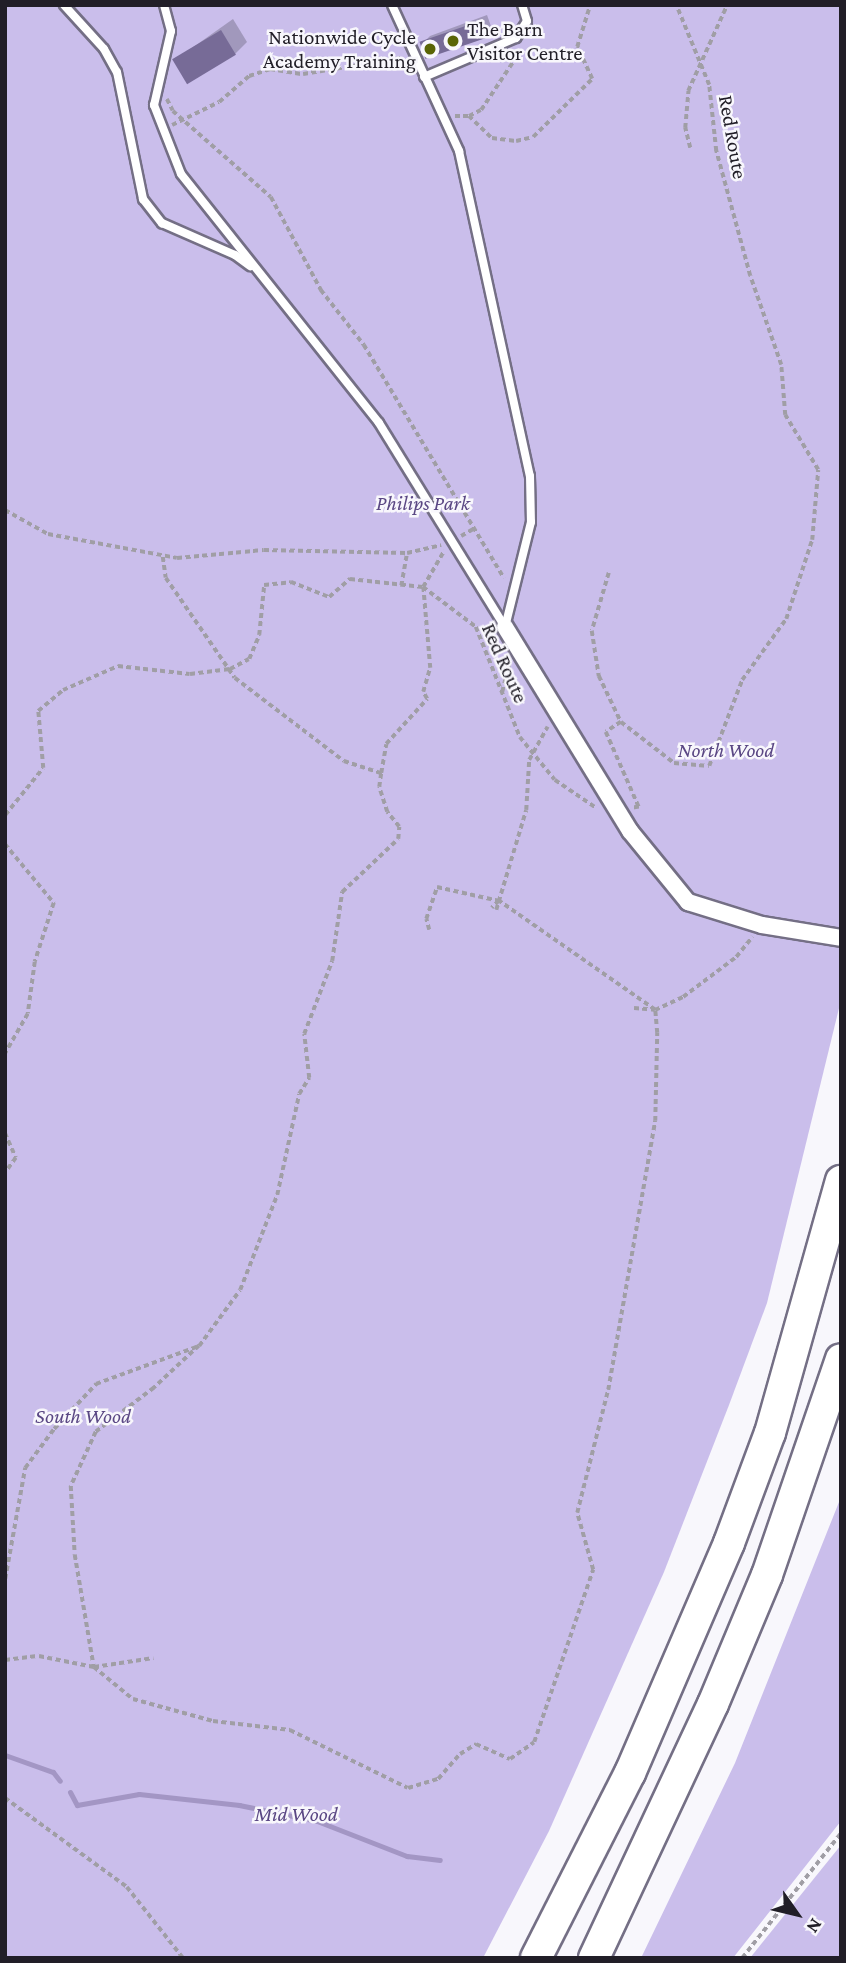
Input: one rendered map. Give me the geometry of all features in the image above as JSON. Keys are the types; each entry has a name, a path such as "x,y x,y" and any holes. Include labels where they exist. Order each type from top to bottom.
{"highway":[{"path":"536,1958 630,1773 729,1543 770,1433 841,1181"},
{"path":"594,1958 713,1704 757,1598 814,1448 841,1359"}],"street":[{"path":"505,627 618,811 667,881 688,902 762,925 841,938"}],"lane":[{"path":"64,5 104,49 117,72 143,199 162,223 235,255 258,273"},
{"path":"164,5 171,31 154,105 181,174 222,221 258,273 379,423 505,627"},
{"path":"392,5 459,151 485,255 530,476 531,522 505,627"},
{"path":"425,76 516,38 527,21 522,5"}],"path":[{"path":"469,116 492,138 516,141 534,137 592,79 577,47 590,5"},
{"name":"Red Route","path":"609,573 592,631 599,676 621,722 674,763 709,766 742,680 786,619 812,540 818,470 785,415 781,365 743,251 716,151 709,85 676,5"},
{"path":"690,148 685,128 688,91 727,5"},
{"path":"443,116 469,116 481,110 497,82 516,63 527,35 527,21"},
{"path":"163,128 185,121 219,102 249,76 270,69 303,74 406,57"},
{"path":"173,111 271,197 321,290 364,345 512,590"},
{"path":"5,510 48,534 163,556 264,550 407,553 449,543 423,587 430,668 423,692 427,699 386,744 379,787 387,812 400,827 398,839 342,892 332,961 304,1034 309,1077 299,1094 277,1195 240,1290 199,1346 154,1388 96,1432 71,1486 75,1555 94,1667 133,1699 212,1721 290,1730 408,1788 438,1779 460,1754 476,1744 481,1736"},
{"path":"467,533 475,528"},
{"path":"401,586 407,553"},
{"path":"163,556 166,578 228,668 344,761 382,773"},
{"path":"5,815 43,768 38,712 63,690 118,667 190,674 228,668 250,659 259,635 264,585 291,582 329,597 350,579 423,587"},
{"name":"Red Route","path":"423,587 476,627 520,737 555,780 602,811 618,811"},
{"path":"502,692 514,643"},
{"path":"494,909 499,901 526,810 533,752 556,709"},
{"path":"618,811 639,807 606,732 621,722"},
{"path":"5,844 54,903 35,962 27,1014 5,1054"},
{"path":"429,930 426,919 437,887 499,901 655,1010"},
{"path":"634,1008 655,1010 684,998 736,957 762,925"},
{"path":"476,1744 510,1759 534,1742 590,1584 593,1570 577,1513 608,1390 655,1121 655,1010"},
{"path":"5,1133 16,1158 5,1173"},
{"path":"5,1579 25,1468 54,1429 96,1384 199,1346"},
{"path":"5,1660 38,1656 94,1667 153,1658"},
{"path":"5,1798 127,1887 183,1958"},
{"path":"742,1958 841,1833"}],"green space":[{"name":"Philips Park","path":"5,5 841,5 841,1000 767,1303 729,1405 664,1572 549,1831 483,1958 5,1958"},
{"path":"841,1497 841,1821 733,1958 641,1958 735,1763"},
{"path":"841,1845 841,1958 750,1958"}],"building":[{"name":"The Barn Visitor Centre","path":"480,21 486,38 425,59 419,42"},
{"path":"221,30 236,55 187,84 172,59"}],"waterway":[{"path":"5,1755 53,1772 60,1781"},
{"path":"70,1792 77,1805 139,1794 239,1805 317,1821 407,1856 440,1860"}],"place":[{"name":"The Barn Visitor Centre","path":"453,41"},
{"name":"Nationwide Cycle Academy Training","path":"430,49"}],"park label":[{"name":"North Wood","path":"726,750"},
{"name":"South Wood","path":"83,1416"},
{"name":"Mid Wood","path":"296,1814"}]}
